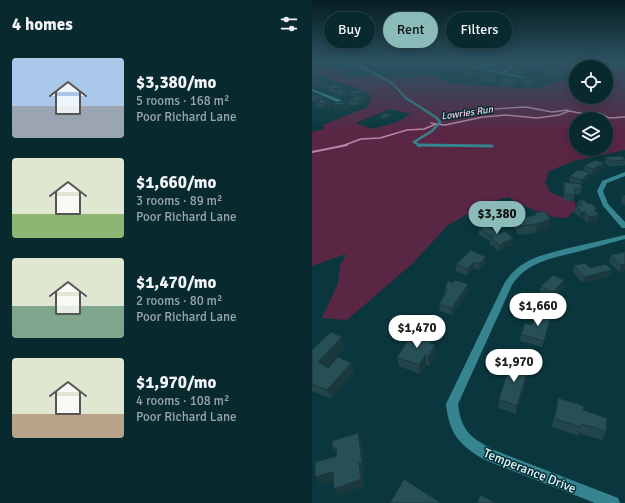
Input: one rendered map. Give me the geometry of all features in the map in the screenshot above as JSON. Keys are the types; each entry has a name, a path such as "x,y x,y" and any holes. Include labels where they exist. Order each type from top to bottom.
{"street":[{"path":"312,90 339,101"},
{"path":"625,174 604,182 600,190 605,205 625,226"},
{"name":"Temperance Drive","path":"613,503 477,448 463,438 455,425 452,404 513,276 530,263 541,258 625,237"}],"lane":[{"path":"394,85 400,94 437,118 440,122 432,131 414,142 420,146 492,146"}],"shaded area":[{"path":"349,85 477,85 534,89 546,85 569,85 569,104 613,104 613,85 625,85 625,150 613,153 613,112 569,112 569,156 597,156 574,161 549,171 545,183 551,193 575,202 575,210 567,218 559,218 544,214 508,197 486,203 447,226 413,263 347,320 322,318 338,283 340,266 346,254 312,266 312,132 324,129 323,125 368,107 371,99 368,92","holes":["389,109 411,114 395,123 371,129 356,123"]}],"building":[{"path":"335,85 339,87 335,89 328,87"},
{"path":"342,90 347,92 336,92"},
{"path":"359,90 363,91 355,94 350,92"},
{"path":"316,95 322,97 317,99 312,97"},
{"path":"358,97 364,98 358,101 348,100"},
{"path":"321,100 329,102 322,104 316,102"},
{"path":"345,102 346,104 334,105 333,103"},
{"path":"385,113 392,115 386,117 380,115"},
{"path":"621,156 625,160 611,161 606,157"},
{"path":"595,160 605,163 593,169 584,166"},
{"path":"578,170 590,172 582,180 570,176"},
{"path":"564,182 581,184 582,189 574,188 575,195 565,194"},
{"path":"584,200 588,204 591,203 597,209 594,210 599,215 589,217 585,212 581,212 576,206 582,205 578,201"},
{"path":"544,211 550,219 537,224 520,226 515,219 536,215 535,213"},
{"path":"487,225 500,234 504,231 513,238 500,245 490,238 493,236 479,229"},
{"path":"471,250 486,257 479,264 474,262 467,269 456,264"},
{"path":"625,252 625,264 621,265 611,255"},
{"path":"585,263 590,268 606,264 612,270 584,277 574,265"},
{"path":"553,275 564,280 553,292 541,286"},
{"path":"455,280 468,284 452,308 439,304 448,289 445,287 448,281 453,283"},
{"path":"536,312 551,316 544,341 521,334 525,323 532,325"},
{"path":"331,332 342,337 318,362 328,368 338,357 351,363 327,390 312,384 312,350"},
{"path":"420,335 432,339 430,343 435,345 428,357 425,355 419,365 397,357 411,336 418,338"},
{"path":"511,360 529,366 517,406 499,399"},
{"path":"558,398 584,406 583,410 607,418 606,431 582,424 581,427 555,419"},
{"path":"358,433 362,462 359,463 361,479 334,489 333,472 315,477 315,462 337,456 336,448 333,449 332,441"},
{"path":"404,479 441,503 390,503"},
{"path":"480,495 496,503 477,503"}],"waterway":[{"path":"460,111 526,107 552,112 568,110"},
{"name":"Lowries Run","path":"436,124 445,125 483,117 506,115 537,118 559,115 569,111 585,114 599,113 609,118 625,117"},
{"name":"Lowries Run","path":"431,123 436,124"},
{"name":"Lowries Run","path":"342,146 361,139 380,138 407,130 424,129 436,124"},
{"name":"Lowries Run","path":"342,146 347,145"},
{"name":"Lowries Run","path":"312,152 342,146"}]}
